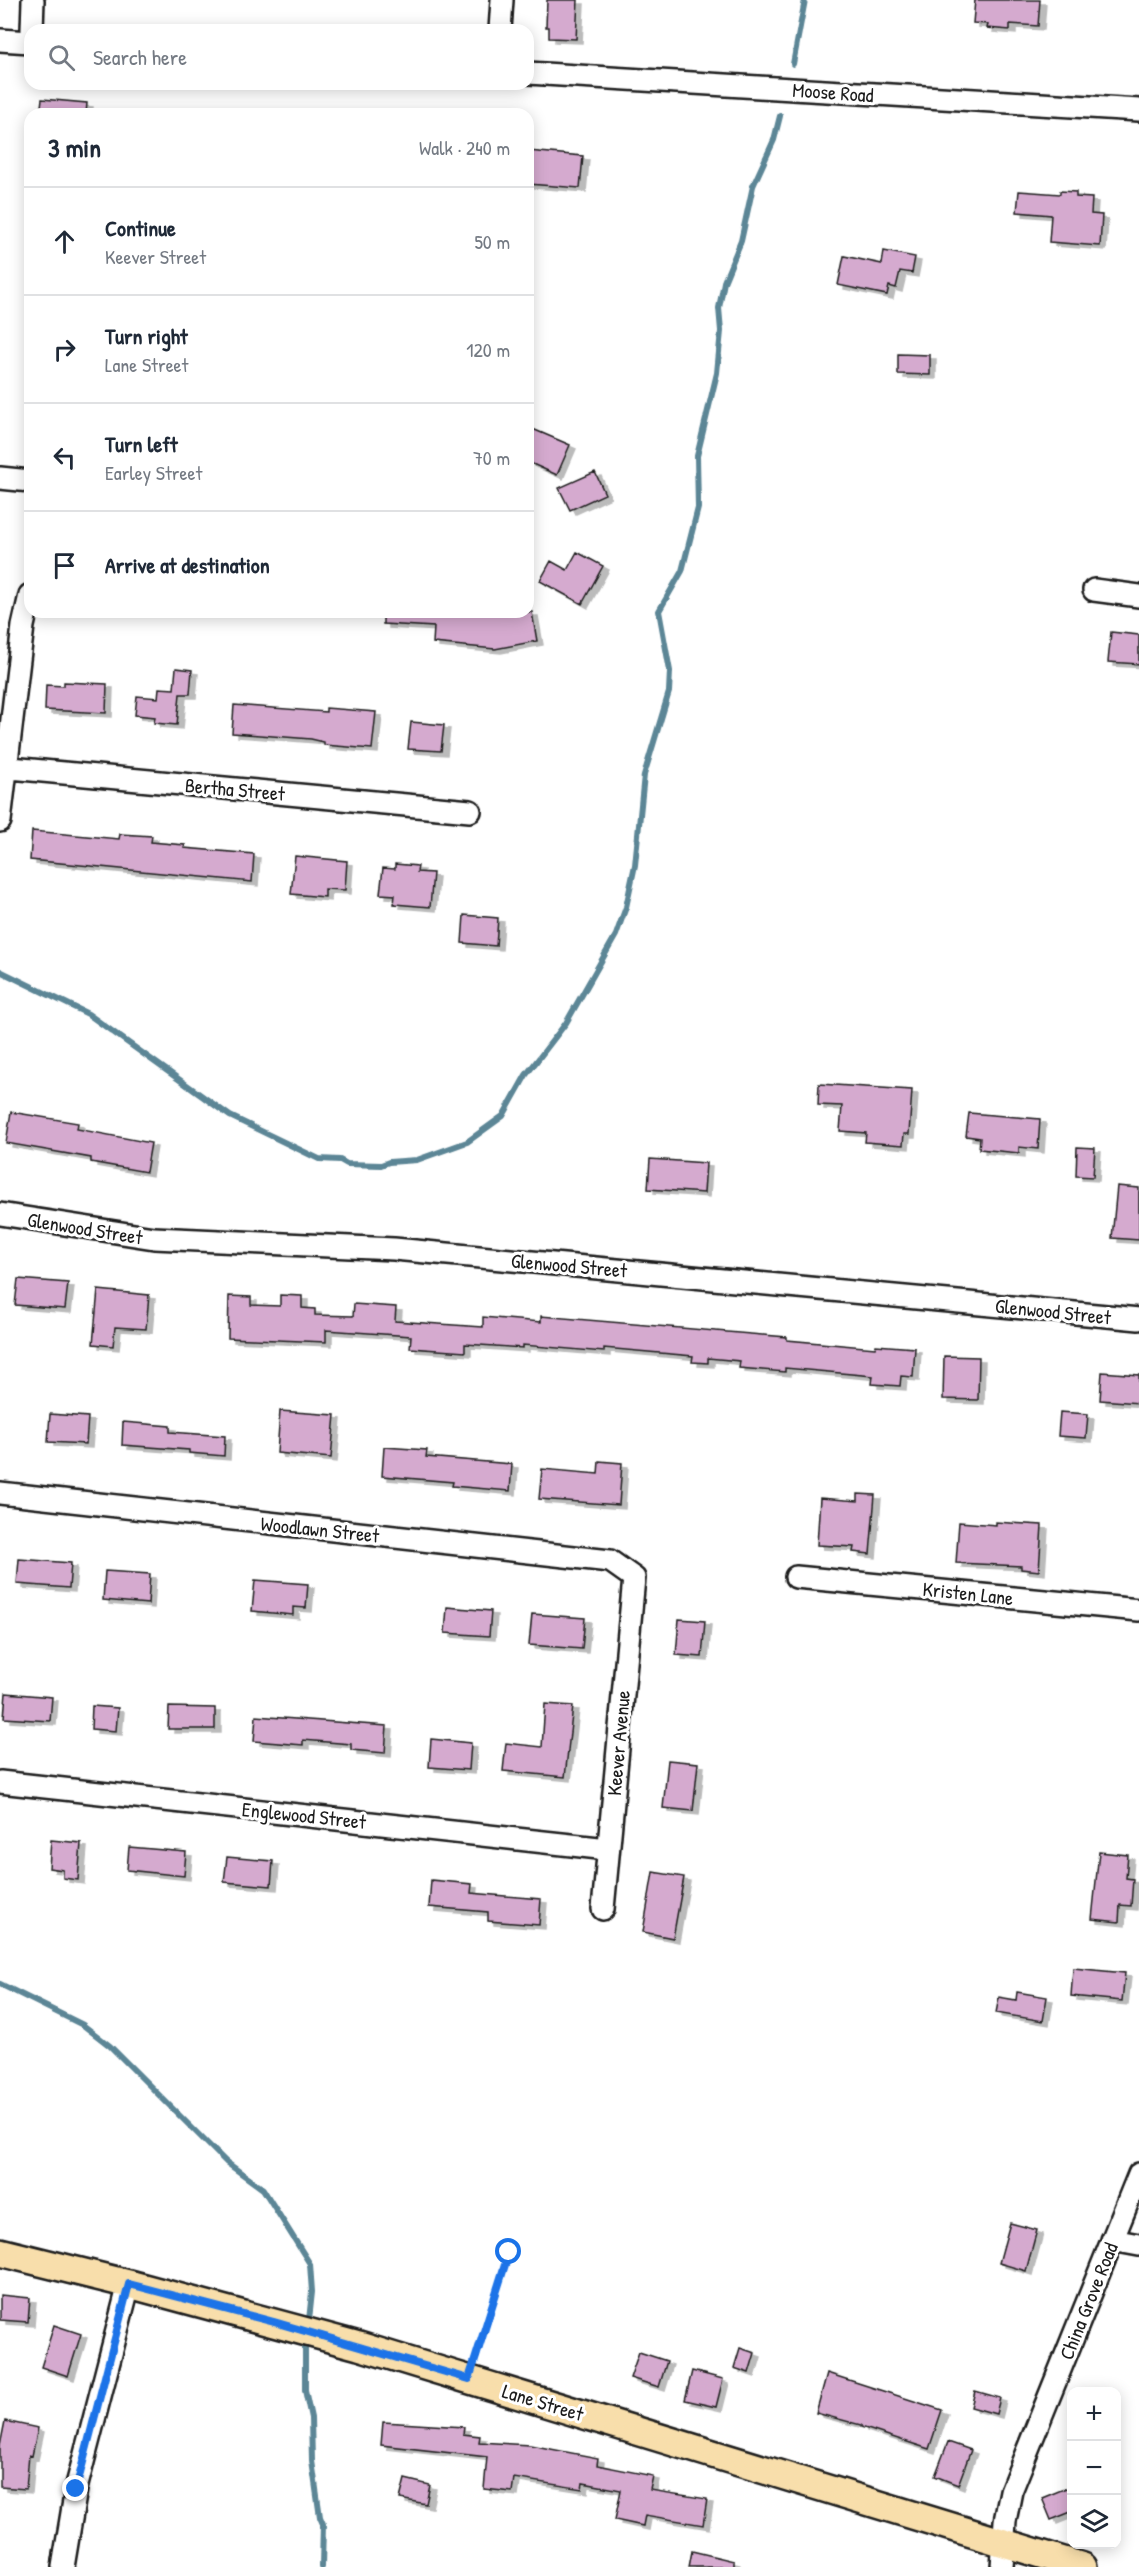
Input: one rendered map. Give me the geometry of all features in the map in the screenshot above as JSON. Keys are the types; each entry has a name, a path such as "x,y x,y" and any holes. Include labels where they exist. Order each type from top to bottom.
{"main road":[{"name":"Lane Street","path":"0,2252 274,2322 469,2379 1002,2555 1083,2567"}],"street":[{"path":"32,24 33,0"},
{"path":"500,24 502,0"},
{"path":"0,40 24,42"},
{"name":"Moose Road","path":"534,73 1139,110"},
{"path":"0,478 24,480"},
{"path":"1094,590 1139,596"},
{"path":"0,821 3,767 25,618"},
{"name":"Bertha Street","path":"3,767 470,811"},
{"name":"Glenwood Street","path":"0,1214 154,1238 394,1249 1139,1319"},
{"name":"Woodlawn Street","path":"0,1493 610,1561 634,1578"},
{"name":"Kristen Lane","path":"796,1576 1139,1610"},
{"name":"Keever Avenue","path":"603,1909 634,1578"},
{"name":"Englewood Street","path":"0,1782 608,1849"},
{"name":"China Grove Road","path":"1002,2555 1011,2491 1139,2174"},
{"path":"1112,2240 1139,2245"},
{"path":"63,2567 76,2489 129,2284"}],"path":[{"path":"469,2379 509,2252"}],"building":[{"path":"547,0 578,0 576,39 549,38 549,27 546,27"},
{"path":"975,0 1040,0 1038,26 1010,24 1010,30 987,28 988,24 973,23"},
{"path":"42,99 87,103 87,108 41,108"},
{"path":"534,152 583,156 580,188 534,184"},
{"path":"1019,191 1060,194 1060,191 1076,192 1076,197 1092,198 1091,214 1102,215 1100,246 1049,242 1051,215 1017,212"},
{"path":"884,251 915,257 912,273 900,271 896,288 889,286 887,295 838,285 844,256 882,264"},
{"path":"898,354 930,355 930,375 898,374"},
{"path":"534,430 570,445 557,475 534,465"},
{"path":"595,472 605,494 570,510 559,488"},
{"path":"577,552 603,566 582,604 540,581 551,561 567,570"},
{"path":"383,618 533,618 537,641 495,649 433,643 434,627 383,624"},
{"path":"1111,632 1139,635 1139,664 1108,662"},
{"path":"176,668 192,670 190,694 180,694 177,725 154,723 155,717 135,715 137,696 158,698 159,688 174,689"},
{"path":"64,682 107,684 106,713 45,710 46,685 64,686"},
{"path":"234,705 326,712 326,708 376,712 372,749 324,745 324,742 311,739 232,733"},
{"path":"411,722 444,725 441,751 408,749"},
{"path":"32,831 119,839 120,834 152,836 151,842 185,845 184,848 254,854 252,882 30,860"},
{"path":"295,856 347,861 345,890 325,889 325,897 291,894"},
{"path":"395,864 418,866 417,872 433,873 430,907 394,904 395,895 380,894 383,868 395,869"},
{"path":"464,915 498,918 496,946 462,943"},
{"path":"819,1084 912,1090 909,1134 904,1134 903,1145 865,1142 866,1133 840,1131 842,1106 818,1105"},
{"path":"11,1112 78,1123 77,1129 151,1143 146,1172 91,1162 91,1158 6,1143"},
{"path":"969,1113 1040,1119 1038,1149 1019,1147 1019,1153 979,1149 980,1138 966,1136"},
{"path":"1077,1147 1095,1148 1093,1177 1076,1176"},
{"path":"650,1159 706,1163 704,1193 648,1189"},
{"path":"1117,1186 1139,1188 1139,1240 1112,1238"},
{"path":"18,1279 68,1283 65,1309 15,1305"},
{"path":"98,1290 149,1295 146,1329 115,1327 113,1346 93,1344"},
{"path":"280,1295 302,1296 302,1308 315,1309 315,1315 353,1316 354,1304 396,1307 395,1321 483,1327 483,1317 541,1322 541,1316 787,1337 787,1340 875,1348 876,1345 915,1348 913,1377 901,1376 900,1386 872,1384 873,1376 785,1368 785,1372 739,1368 740,1361 708,1358 708,1363 692,1362 693,1356 604,1348 604,1352 523,1345 523,1348 465,1344 465,1352 410,1348 411,1336 326,1330 326,1342 228,1338 229,1296 251,1297 251,1305 280,1306"},
{"path":"944,1356 979,1357 978,1400 943,1399"},
{"path":"1102,1372 1139,1375 1139,1403 1100,1400"},
{"path":"280,1411 335,1415 331,1458 277,1453"},
{"path":"1060,1412 1088,1414 1086,1438 1058,1436"},
{"path":"50,1414 88,1417 86,1444 48,1442"},
{"path":"123,1422 170,1426 170,1432 225,1436 224,1456 189,1453 189,1450 122,1445"},
{"path":"384,1447 427,1450 426,1457 512,1464 510,1491 452,1486 453,1482 382,1476"},
{"path":"599,1461 622,1463 619,1505 539,1499 542,1469 598,1474"},
{"path":"858,1494 875,1495 870,1554 853,1552 854,1547 817,1545 820,1498 858,1501"},
{"path":"959,1522 1042,1525 1039,1571 1021,1569 1021,1566 956,1563"},
{"path":"19,1559 71,1563 69,1588 17,1584"},
{"path":"105,1571 150,1574 148,1604 103,1600"},
{"path":"255,1580 308,1584 306,1608 293,1607 293,1615 252,1611"},
{"path":"447,1607 491,1611 489,1636 445,1633"},
{"path":"532,1614 585,1618 582,1649 529,1645"},
{"path":"679,1619 705,1621 702,1657 676,1655"},
{"path":"6,1693 52,1697 50,1721 4,1718"},
{"path":"545,1704 573,1706 565,1777 503,1771 506,1743 542,1747"},
{"path":"92,1706 118,1708 116,1731 91,1729"},
{"path":"169,1707 215,1708 215,1729 168,1729"},
{"path":"256,1716 387,1726 385,1753 351,1750 351,1744 303,1740 303,1745 254,1741"},
{"path":"431,1739 471,1743 469,1770 429,1767"},
{"path":"668,1760 698,1763 693,1811 663,1808"},
{"path":"51,1840 81,1843 78,1880 63,1878 63,1870 49,1868"},
{"path":"129,1847 186,1852 184,1876 127,1870"},
{"path":"1099,1852 1128,1855 1126,1878 1133,1879 1131,1906 1120,1905 1119,1922 1092,1919"},
{"path":"227,1857 273,1861 271,1886 224,1882"},
{"path":"653,1872 684,1877 673,1938 643,1932"},
{"path":"431,1880 472,1884 471,1893 541,1899 539,1925 488,1921 488,1912 429,1907"},
{"path":"1073,1968 1125,1973 1122,2001 1071,1996"},
{"path":"1017,1992 1047,1997 1043,2021 996,2013 999,1997 1016,2000"},
{"path":"1010,2223 1037,2230 1026,2271 999,2263"},
{"path":"0,2295 30,2298 28,2322 0,2320"},
{"path":"54,2325 81,2334 68,2376 41,2367"},
{"path":"740,2348 755,2353 749,2373 734,2368"},
{"path":"639,2352 667,2361 659,2387 630,2378"},
{"path":"692,2371 723,2379 716,2407 685,2400"},
{"path":"827,2373 942,2410 929,2449 861,2427 861,2425 816,2413"},
{"path":"975,2391 1000,2398 996,2414 971,2407"},
{"path":"5,2421 38,2428 32,2456 29,2455 26,2489 0,2487 0,2446"},
{"path":"383,2422 464,2427 463,2434 480,2436 479,2442 530,2445 598,2458 597,2465 653,2476 650,2490 707,2499 703,2525 645,2515 643,2526 615,2520 621,2490 583,2483 582,2489 514,2478 512,2492 484,2489 487,2457 381,2445"},
{"path":"948,2442 971,2450 958,2485 935,2476"},
{"path":"405,2479 430,2485 426,2504 400,2499"},
{"path":"1067,2488 1067,2514 1051,2520 1042,2498"},
{"path":"692,2551 734,2561 734,2567 689,2567"}],"waterway":[{"path":"793,64 805,0"},
{"path":"0,971 88,1014 230,1116 319,1159 340,1160 347,1164 381,1165 389,1162 417,1160 467,1142 503,1116 526,1075 566,1023 616,935 626,907 635,865 644,775 669,692 670,671 659,611 682,571 698,508 697,456 717,373 721,331 719,308 724,282 741,241 753,186 774,140 780,116"},
{"path":"0,1984 83,2025 110,2046 226,2162 263,2189 310,2264 312,2292 309,2320 306,2325"},
{"path":"305,2338 305,2390 311,2418 312,2461 323,2524 322,2567"}],"route":[{"path":"76,2489 129,2284 274,2322 469,2379 509,2252"}]}
